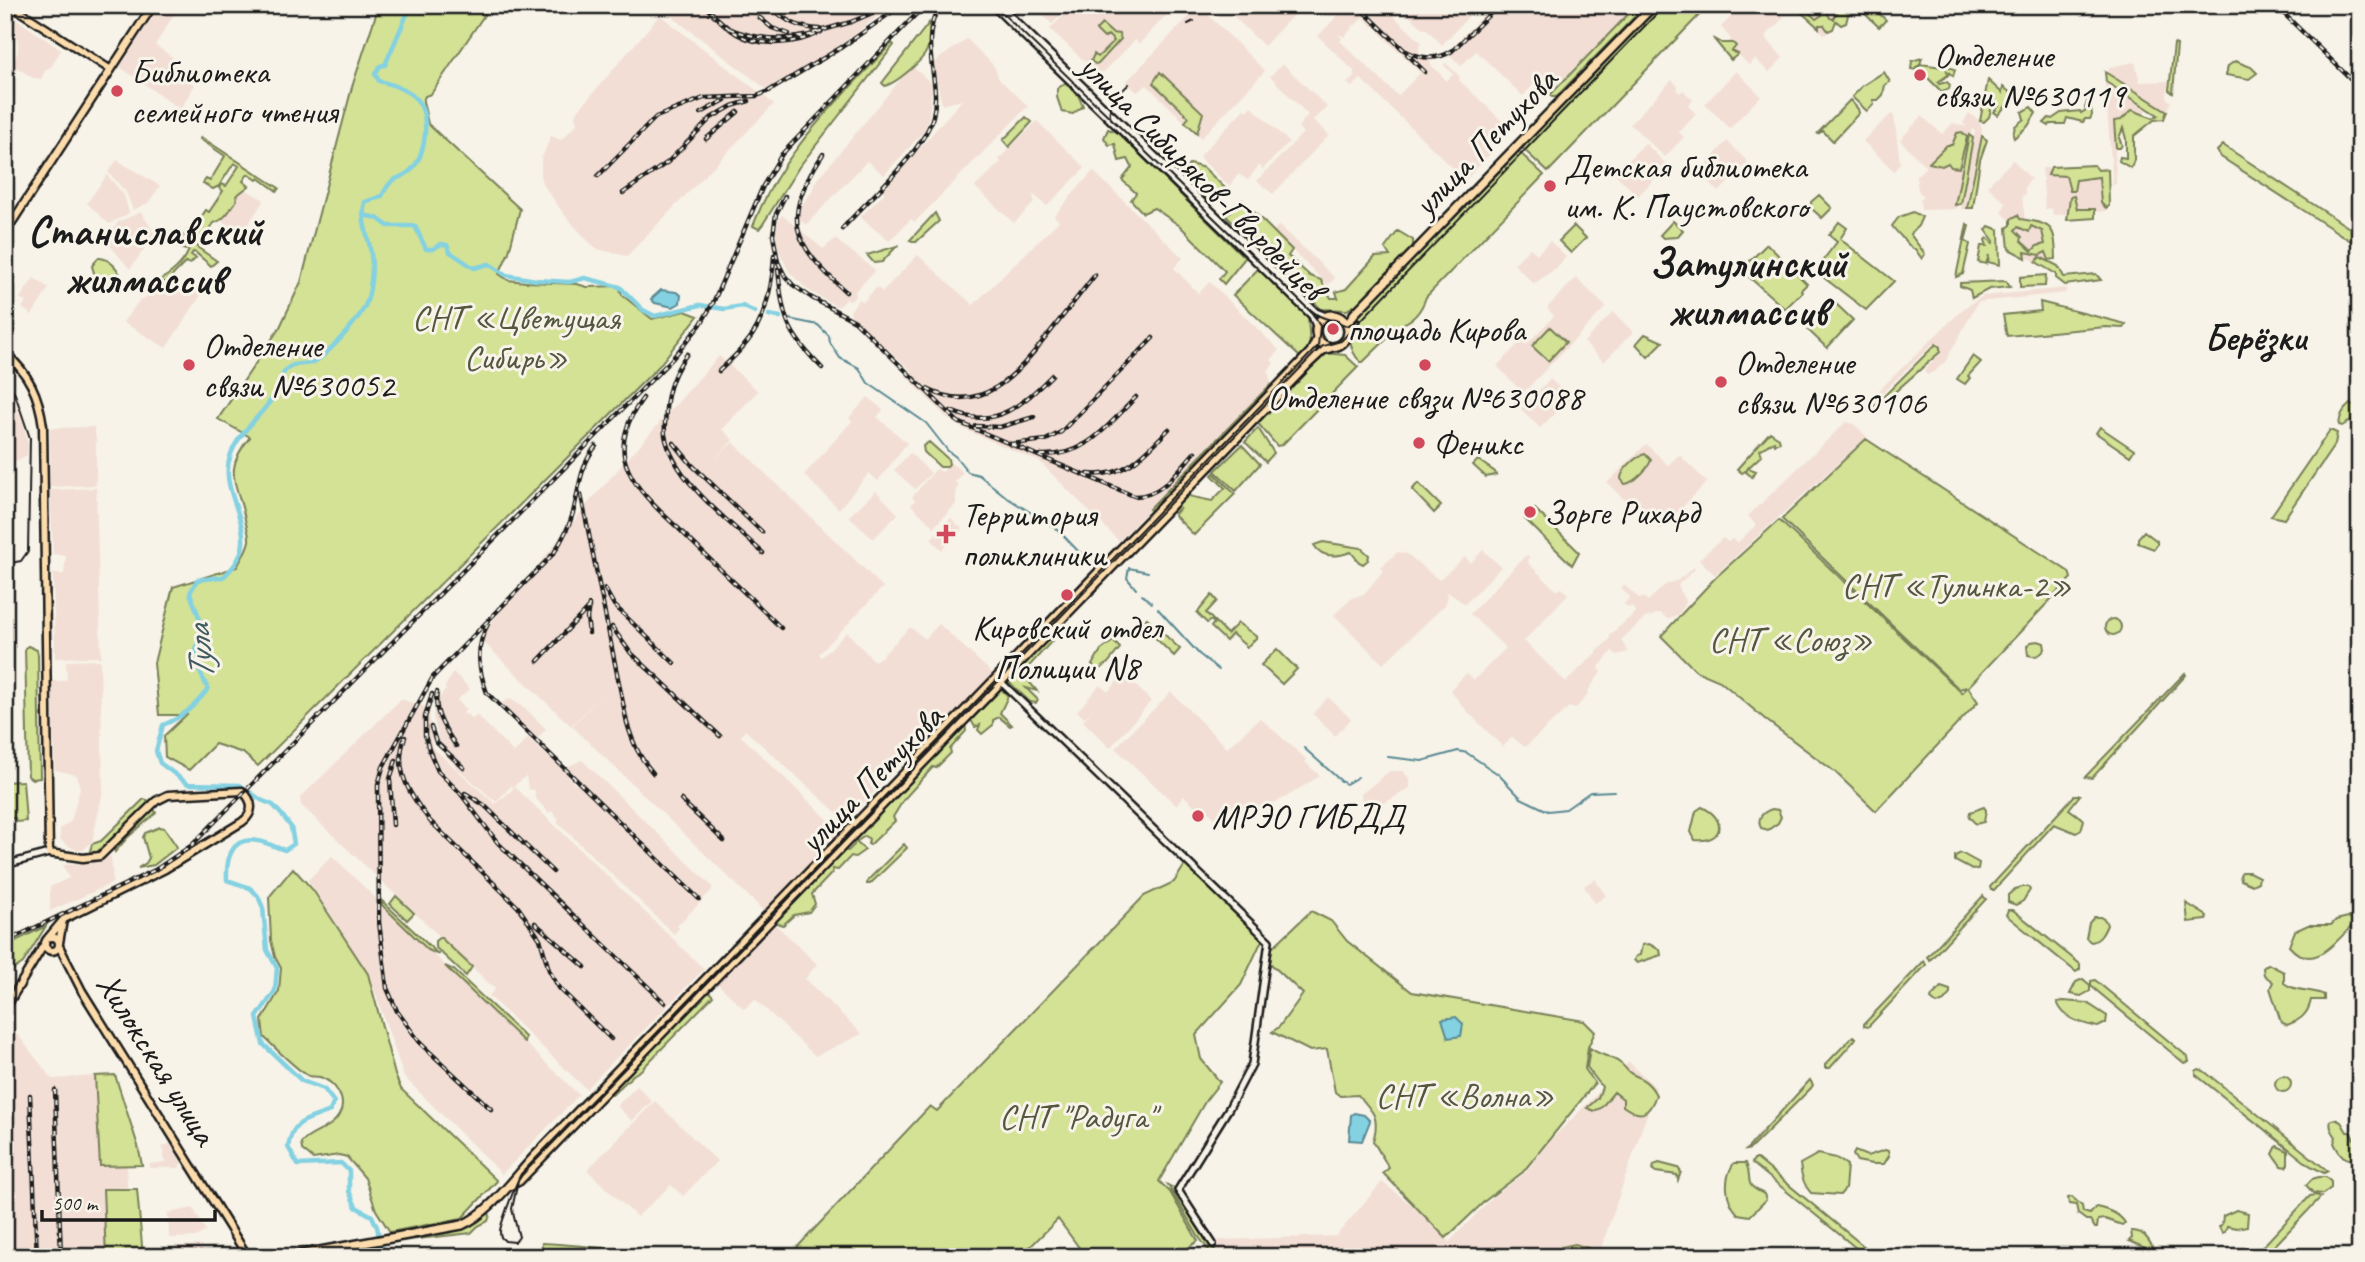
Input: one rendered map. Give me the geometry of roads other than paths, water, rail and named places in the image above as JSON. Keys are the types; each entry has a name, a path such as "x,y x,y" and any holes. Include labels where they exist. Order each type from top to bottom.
{"highway":[{"name":"улица Петухова","path":"1348,326 1354,314 1654,5"},
{"path":"1340,317 1348,326 1343,344 1329,348 1321,344 1317,339 1316,326 1326,316 1354,314"},
{"name":"улица Петухова","path":"287,1257 461,1225 470,1221 509,1186 519,1181 1311,352 1317,339"},
{"name":"улица Петухова","path":"692,997 1308,364 1329,348"}],"main road":[{"path":"10,5 111,70"},
{"path":"5,233 153,5"},
{"name":"улица Сибиряков-Гвардейцев","path":"992,5 1271,272 1312,316 1316,326"},
{"name":"улица Сибиряков-Гвардейцев","path":"999,5 1256,258"},
{"name":"улица Сибиряков-Гвардейцев","path":"1284,285 1316,312 1326,316"},
{"path":"5,354 28,378 38,401 43,426 49,853"},
{"path":"1001,682 1269,941 1252,1064 1178,1190 1213,1244"},
{"path":"5,865 49,853 83,858 100,856 156,801 168,795 242,791 251,804 251,814 242,822 165,869 64,919 46,941 5,1009"},
{"path":"33,961 58,949 64,919"},
{"path":"46,941 55,938 67,964"},
{"path":"46,941 50,951 67,964"},
{"name":"Хилокская улица","path":"67,964 249,1256"}],"water":[{"path":"661,290 681,295 680,303 673,307 655,303 651,299"},
{"path":"1456,1017 1463,1024 1461,1036 1448,1038 1442,1019"},
{"path":"1351,1115 1364,1115 1370,1121 1362,1141 1349,1140"}],"waterway":[{"name":"Тула","path":"384,1257 372,1216 356,1207 349,1191 349,1171 341,1163 298,1165 288,1147 297,1126 307,1119 330,1111 334,1102 324,1089 302,1081 263,1044 257,1017 275,991 277,968 267,950 263,908 258,896 250,888 227,880 229,857 236,846 249,840 285,850 294,844 291,827 273,805 240,785 188,784 160,763 156,751 163,725 188,710 208,689 194,659 202,625 190,593 197,580 223,577 237,562 243,547 243,531 229,486 231,454 240,437 270,402 286,370 298,364 311,363 325,354 365,306 372,273 365,228 365,202 382,196 390,183 413,168 418,161 424,142 423,112 414,97 393,85 379,81 375,74 380,66 385,65 411,5"},
{"path":"363,215 377,218 388,226 415,226 426,249 433,249 441,244 447,245 450,252 474,268 489,264 506,275 570,282 585,278 620,287 643,310 655,316 700,305 724,309 742,306 755,312"},
{"path":"769,315 780,317"},
{"path":"789,319 818,325 829,336 830,343 840,358 859,368 868,383 926,423 968,472 979,475 1009,499 1057,529 1079,552 1102,561"},
{"path":"1136,589 1127,578 1129,568 1148,572"},
{"path":"1142,595 1152,603"},
{"path":"1158,609 1199,654 1219,670"},
{"path":"1304,748 1346,784 1358,777"},
{"path":"1388,757 1422,761 1458,751 1467,753 1498,774 1521,798 1548,811 1566,809 1590,792 1614,791"}],"tram line":[{"path":"994,5 1312,313 1320,326 1318,346 521,1174 513,1193 500,1231 505,1241 515,1242 519,1237 512,1209 518,1181 522,1175 1314,354 1323,346 1341,341 1665,5"},
{"path":"1188,24 1194,21"},
{"path":"1111,119 1111,104 1129,84"},
{"path":"1311,310 1319,316 1347,326 1360,319"},
{"path":"5,379 15,394 30,438 28,551 21,561 5,564"}],"railway":[{"path":"704,5 719,20 728,28 732,31 757,41 791,42 821,32 785,39 750,35 738,32 726,27"},
{"path":"598,176 656,117 704,98 757,96 769,91 842,47 902,5"},
{"path":"5,942 155,870 192,845 672,359 701,324 713,303 763,186 782,154 925,5"},
{"path":"842,229 894,175 928,130 935,102 930,33 940,5"},
{"path":"1357,5 1404,50 1428,58 1452,51 1499,5"},
{"path":"2275,5 2360,88"},
{"path":"813,33 851,22 889,6"},
{"path":"771,7 793,23 820,29"},
{"path":"759,17 772,28 789,34"},
{"path":"1407,54 1425,72"},
{"path":"701,113 725,100"},
{"path":"623,193 668,162 711,118 732,106 749,101"},
{"path":"706,139 738,112"},
{"path":"823,154 801,196 797,213 798,229 814,259 846,292"},
{"path":"785,196 776,214 773,235 778,262 785,276 812,298 855,321 958,422 1134,496 1144,495 1161,487 1195,452"},
{"path":"719,371 746,344 758,326 768,296 774,255"},
{"path":"778,269 788,323 801,344 822,368"},
{"path":"927,389 947,396 966,398 983,394 998,386 1026,361 1095,275"},
{"path":"1011,444 1046,440 1061,432 1153,338"},
{"path":"687,354 675,373 667,400 665,435 670,452 679,468 705,500 763,553"},
{"path":"951,411 981,418 995,416 1019,404 1052,375"},
{"path":"1041,455 1071,451 1083,445 1105,429 1136,397"},
{"path":"643,398 629,423 624,441 625,460 632,478 658,510 781,628"},
{"path":"976,426 1000,427 1034,417"},
{"path":"1088,474 1101,474 1124,468 1169,429"},
{"path":"674,443 692,465 762,532"},
{"path":"491,1109 421,1044 397,1011 387,988 379,922 378,785 383,767 433,677 554,553 573,513 583,469 596,446"},
{"path":"581,495 627,723 637,750 653,773"},
{"path":"605,589 614,605 674,663"},
{"path":"589,605 589,633"},
{"path":"538,661 589,607"},
{"path":"488,624 481,641 479,658 487,693 699,899"},
{"path":"612,627 630,652 720,736"},
{"path":"437,692 438,714 456,746"},
{"path":"432,694 425,717 425,735 438,771 460,793 498,843 665,1003"},
{"path":"431,727 436,742 464,768"},
{"path":"405,737 401,762 406,784 433,825"},
{"path":"393,825 390,779 396,760"},
{"path":"465,793 484,805 553,872"},
{"path":"681,800 724,841"},
{"path":"428,819 518,907 540,939 549,970 559,988 611,1039"},
{"path":"535,923 585,967"},
{"path":"55,1090 61,1257"},
{"path":"30,1095 37,1257"}],"place":[{"name":"Отделение связи №630119","path":"1920,75"},
{"name":"Библиотека семейного чтения","path":"117,91"},
{"name":"Детская библиотека им. К. Паустовского","path":"1550,186"},
{"name":"площадь Кирова","path":"1333,329"},
{"name":"Отделение связи №630052","path":"189,365"},
{"name":"Отделение связи №630088","path":"1425,365"},
{"name":"Отделение связи №630106","path":"1721,382"},
{"name":"Феникс","path":"1419,443"},
{"name":"Зорге Рихард","path":"1530,512"},
{"name":"Территория поликлиники","path":"946,534"},
{"name":"Кировский отдел Полиции N8","path":"1067,595"},
{"name":"МРЭО ГИБДД","path":"1198,816"}],"district":[{"name":"Станиславский жилмассив","path":"145,255"},
{"name":"Затулинский жилмассив","path":"1748,287"},
{"name":"Берёзки","path":"2255,337"}],"park label":[{"name":"СНТ «Цветущая Сибирь»","path":"516,337"},
{"name":"СНТ «Тулинка-2»","path":"1957,585"},
{"name":"СНТ «Союз»","path":"1791,639"},
{"name":"СНТ «Волна»","path":"1465,1095"},
{"name":"СНТ \"Радуга\"","path":"1077,1116"}]}
